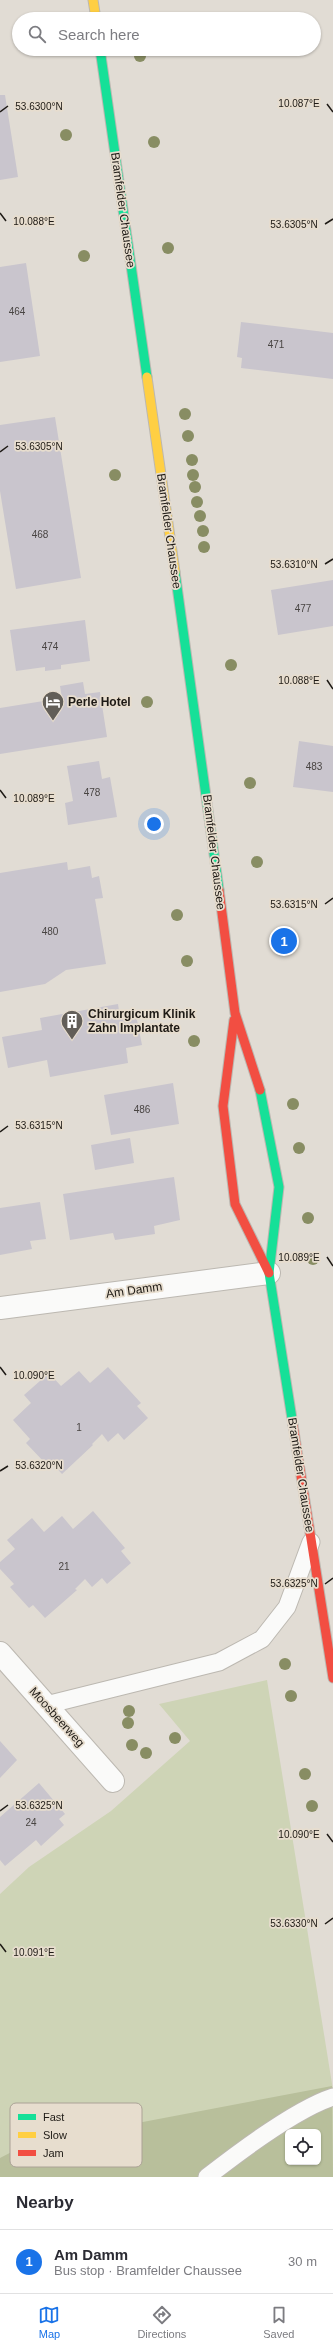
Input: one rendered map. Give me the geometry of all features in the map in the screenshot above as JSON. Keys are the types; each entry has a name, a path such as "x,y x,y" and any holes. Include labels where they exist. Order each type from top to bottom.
{"main road":[{"path":"93,0 95,12"},
{"name":"Bramfelder Chaussee","path":"101,56 206,794 235,1013 263,1100 279,1187 279,1198 269,1273 333,1678"},
{"name":"Bramfelder Chaussee","path":"235,1013 223,1106 235,1204 269,1273"}],"street":[{"name":"Am Damm","path":"0,1308 269,1273"},
{"name":"Moosbeerweg","path":"0,1653 113,1781"}],"lane":[{"path":"46,1705 219,1662 262,1639 287,1607 311,1542"},
{"path":"207,2177 271,2131 321,2101 333,2097"}],"green space":[{"path":"267,1680 333,2090 333,2177 0,2177 0,1894 29,1867 111,1811 190,1741 159,1704"},
{"path":"332,2086 333,2177 0,2177 0,2158 10,2153 10,2167 142,2167 142,2122"}],"building":[{"path":"0,95 5,95 18,177 0,180"},
{"path":"26,263 40,356 0,362 0,267"},
{"path":"241,322 333,333 333,379 241,368 242,358 237,357"},
{"path":"55,417 81,578 16,589 0,491 0,425"},
{"path":"333,580 333,626 278,635 271,590"},
{"path":"85,620 90,661 61,665 61,669 45,671 45,667 16,671 10,630"},
{"name":"Perle Hotel","path":"83,682 85,694 100,692 107,737 0,754 0,708 62,698 60,686"},
{"path":"299,741 333,746 333,792 293,787"},
{"path":"99,761 102,779 110,777 117,817 68,825 65,803 73,801 67,766"},
{"path":"67,862 68,870 90,866 92,878 99,876 103,898 95,899 106,964 66,970 45,984 0,992 0,873"},
{"name":"Chirurgicum Klinik Zahn Implantate","path":"118,1004 120,1018 136,1015 142,1045 126,1048 128,1063 50,1077 47,1060 8,1068 2,1037 42,1030 40,1018"},
{"path":"173,1083 179,1124 111,1135 104,1095"},
{"path":"130,1138 134,1163 95,1170 91,1145"},
{"path":"174,1177 180,1220 154,1226 155,1234 115,1240 113,1233 70,1240 63,1194"},
{"path":"40,1202 46,1239 30,1241 32,1249 0,1255 0,1208"},
{"path":"108,1367 141,1403 137,1406 148,1418 124,1440 118,1433 108,1442 102,1434 92,1444 93,1445 62,1474 49,1460 45,1463 26,1443 30,1439 13,1420 31,1403 24,1395 49,1373 61,1386 79,1371 90,1383"},
{"path":"93,1511 125,1548 121,1551 131,1563 107,1584 102,1578 92,1587 85,1579 75,1589 77,1590 45,1618 33,1605 29,1608 10,1587 14,1584 0,1569 0,1562 15,1549 7,1540 32,1518 44,1532 62,1516 73,1529"},
{"path":"0,1741 17,1760 0,1778"},
{"path":"39,1783 65,1814 59,1819 64,1825 41,1846 36,1840 5,1866 0,1860 0,1817"}],"traffic: fast":[{"path":"101,56 147,377"},
{"path":"175,572 219,890"},
{"path":"260,1090 279,1187 269,1273 293,1425"}],"traffic: slow":[{"path":"93,0 95,12"},
{"path":"147,377 175,572"}],"traffic: jam":[{"path":"219,890 235,1013 260,1090"},
{"path":"234,1020 223,1106 235,1204 269,1273"},
{"path":"293,1425 333,1678"}],"place":[{"name":"Perle Hotel","path":"53,722"},
{"name":"Am Damm","path":"284,941"},
{"name":"Chirurgicum Klinik Zahn Implantate","path":"72,1040"}]}
